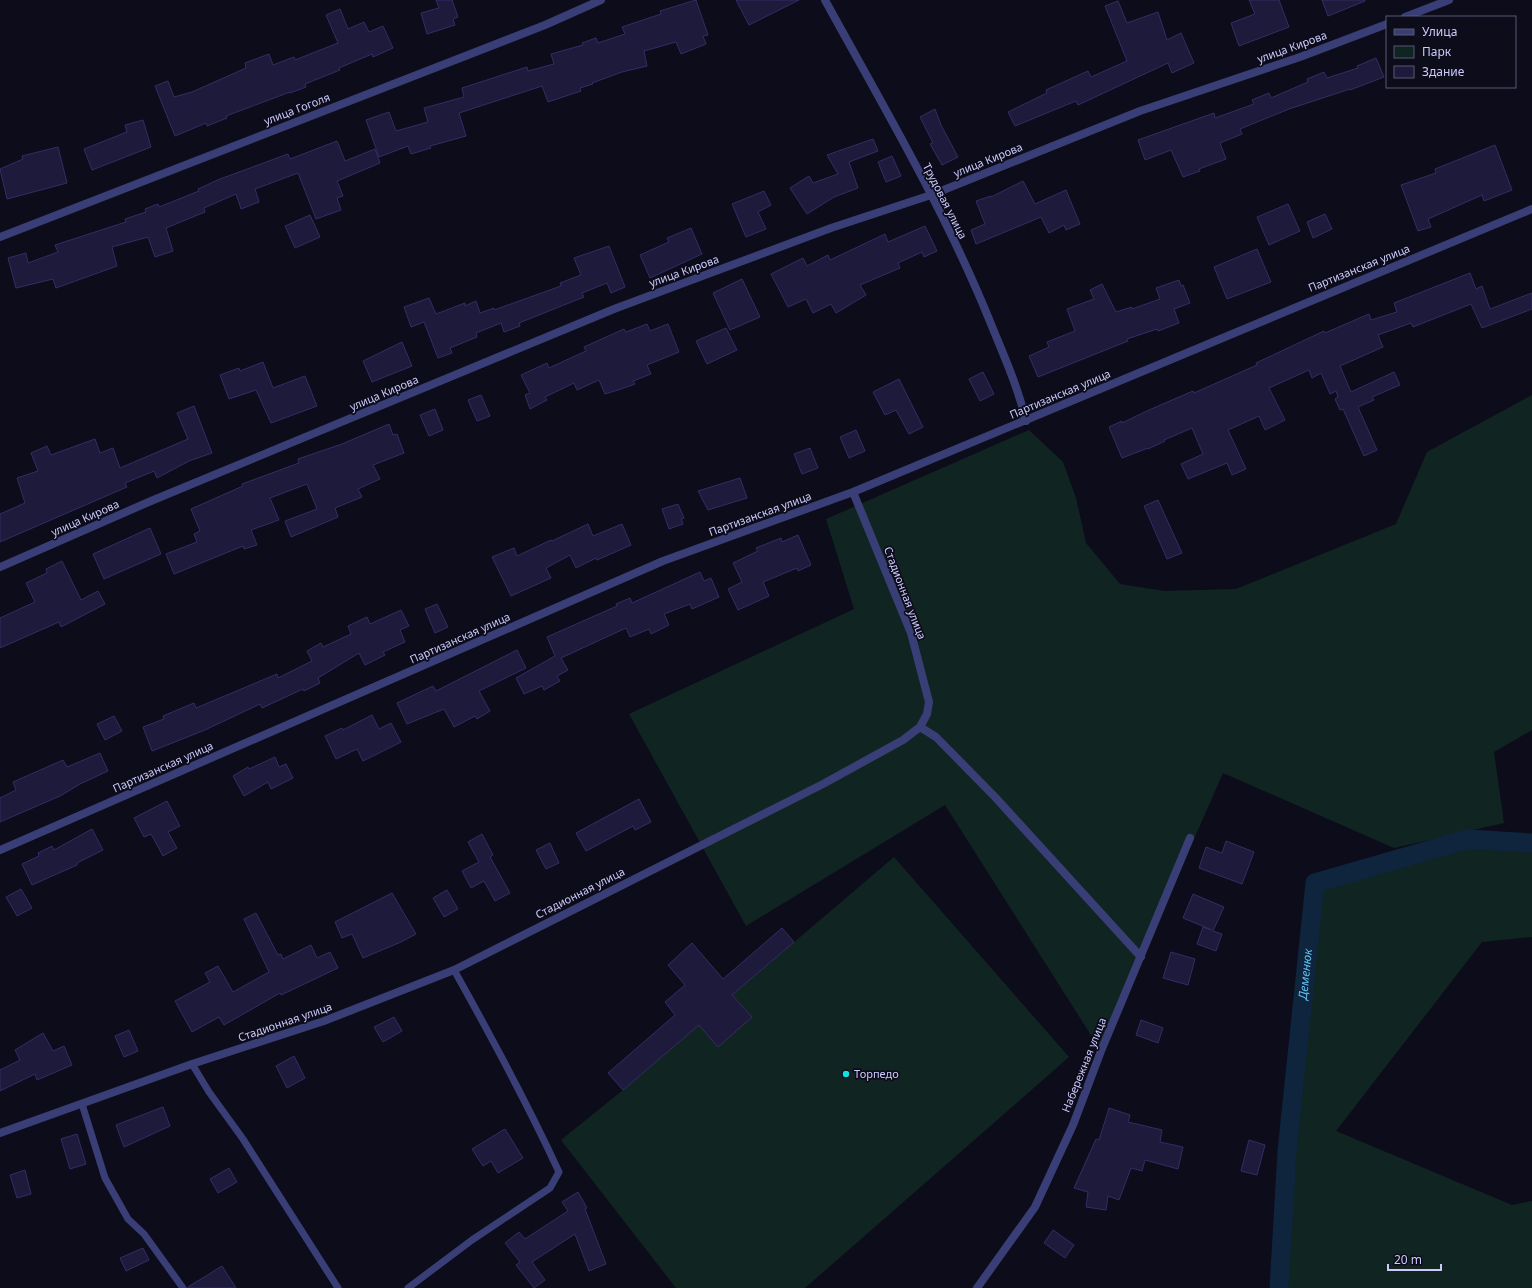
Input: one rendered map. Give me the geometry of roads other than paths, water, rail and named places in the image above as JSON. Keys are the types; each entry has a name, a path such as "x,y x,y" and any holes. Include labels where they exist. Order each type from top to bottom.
{"street":[{"name":"улица Гоголя","path":"0,237 545,25 601,0"},
{"name":"Трудовая улица","path":"826,0 931,195 976,286 1021,397 1026,420"},
{"path":"1407,16 1449,0"},
{"name":"улица Кирова","path":"0,567 151,501 614,309 831,228 931,195 1140,111 1300,57 1386,24"},
{"name":"Партизанская улица","path":"0,850 663,561 853,492 1532,209"},
{"name":"Стадионная улица","path":"0,1133 192,1064 324,1021 454,970 823,784 903,740 920,727 927,714 929,702 911,633 853,492"},
{"path":"920,727 936,736 995,797 1141,957"},
{"name":"Набережная улица","path":"976,1288 1003,1254 1035,1207 1072,1125 1190,838"}],"lane":[{"path":"408,1288 472,1240 550,1188 558,1172 535,1120 454,970"},
{"path":"192,1064 209,1092 247,1146 338,1288"},
{"path":"82,1104 105,1178 128,1219 144,1234 183,1288"}],"waterway":[{"name":"Деменюк","path":"1279,1288 1287,1151 1315,883 1468,839 1532,843"}],"place":[{"name":"Торпедо","path":"846,1074"}]}
